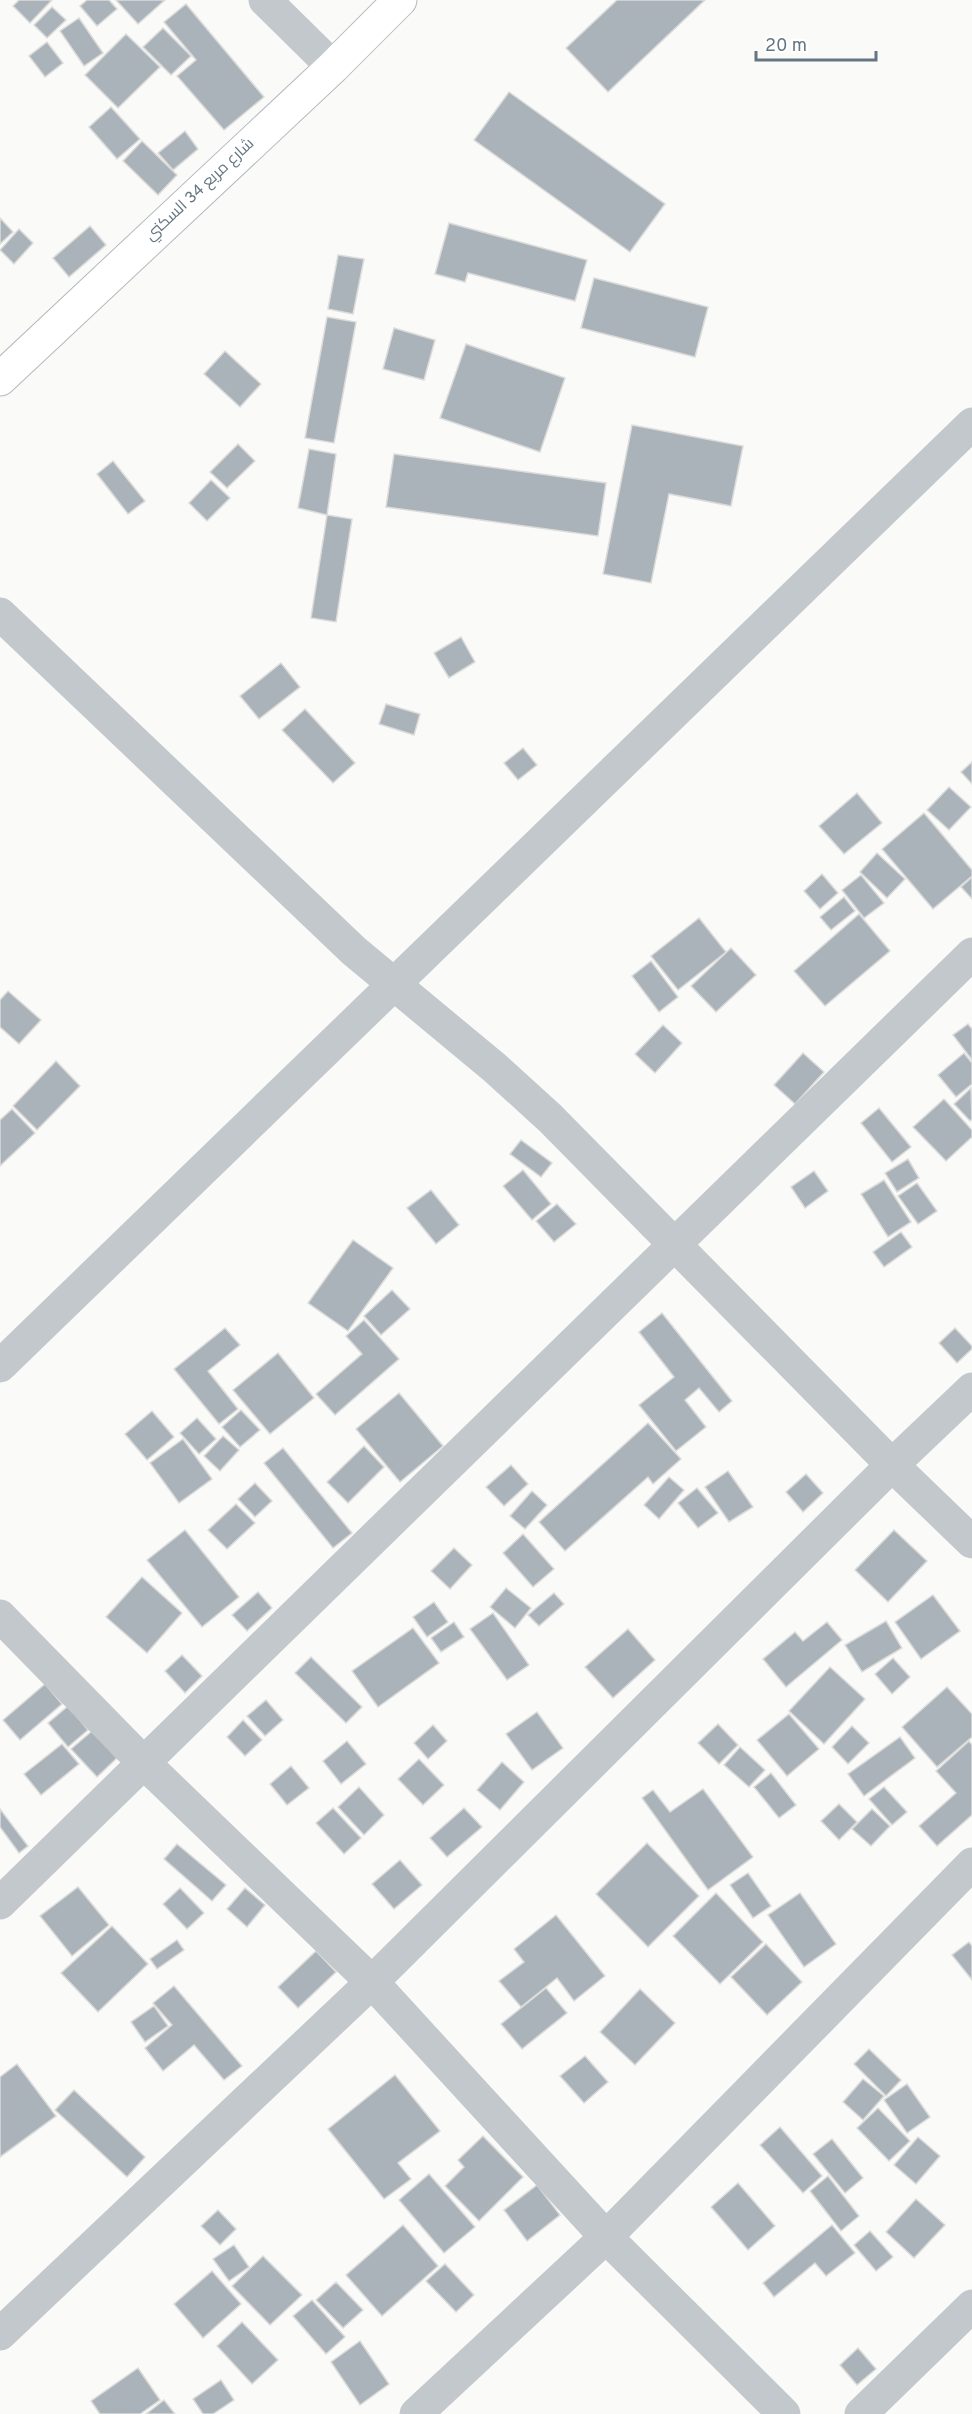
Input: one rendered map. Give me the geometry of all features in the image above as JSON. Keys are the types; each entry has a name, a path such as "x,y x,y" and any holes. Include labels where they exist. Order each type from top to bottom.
{"street":[{"path":"264,0 333,67"},
{"name":"شارع مربع 34 السكني","path":"0,380 333,67 400,0"},
{"path":"0,1366 972,424"},
{"path":"0,614 354,951 478,1054 550,1118 892,1466 972,1542"},
{"path":"0,1903 972,954"},
{"path":"0,2334 372,1982 972,1389"},
{"path":"0,1616 143,1762 372,1982 606,2237 784,2414"},
{"path":"416,2414 606,2237 972,1864"},
{"path":"861,2414 972,2306"}],"building":[{"path":"19,0 52,0 30,23 13,6"},
{"path":"87,0 109,0 117,9 97,26 80,6"},
{"path":"116,0 165,0 138,24"},
{"path":"617,0 705,0 608,92 566,48"},
{"path":"186,4 264,97 224,130 177,76 196,60 164,22"},
{"path":"52,7 66,20 47,38 34,25"},
{"path":"79,18 103,53 84,66 60,31"},
{"path":"163,28 191,56 171,75 143,47"},
{"path":"126,34 160,67 118,108 85,75"},
{"path":"47,42 63,63 45,77 29,56"},
{"path":"509,92 665,204 630,252 474,140"},
{"path":"111,107 140,139 117,159 89,127"},
{"path":"185,131 198,149 173,170 158,153"},
{"path":"142,141 177,175 158,195 123,161"},
{"path":"0,218 13,232 0,244"},
{"path":"449,223 587,260 575,301 468,273 465,282 435,274"},
{"path":"90,226 106,245 69,277 53,258"},
{"path":"19,229 33,243 14,264 0,250"},
{"path":"338,255 364,259 353,314 328,309"},
{"path":"594,278 708,307 695,357 581,328"},
{"path":"327,317 356,322 334,443 305,438"},
{"path":"394,328 435,340 424,380 383,369"},
{"path":"466,344 565,378 540,452 440,418"},
{"path":"225,351 261,384 240,407 204,374"},
{"path":"632,425 743,446 731,506 669,494 651,583 603,574"},
{"path":"238,444 255,461 227,488 210,472"},
{"path":"309,449 336,454 327,515 298,508"},
{"path":"394,454 606,483 598,536 386,507"},
{"path":"113,461 145,501 128,514 97,474"},
{"path":"211,480 230,498 207,521 189,503"},
{"path":"327,515 352,519 336,622 311,618"},
{"path":"461,637 475,662 449,678 434,653"},
{"path":"281,663 300,687 259,719 240,696"},
{"path":"386,704 420,714 414,735 379,724"},
{"path":"305,709 355,763 333,783 282,730"},
{"path":"523,748 537,765 518,780 504,763"},
{"path":"972,762 972,784 961,772"},
{"path":"949,787 971,807 949,830 927,810"},
{"path":"857,793 882,823 844,854 819,826"},
{"path":"924,813 972,870 972,876 933,909 882,849"},
{"path":"877,853 905,879 887,898 860,872"},
{"path":"822,874 838,893 820,909 804,891"},
{"path":"861,875 884,903 864,918 842,890"},
{"path":"972,877 972,899 961,887"},
{"path":"844,897 855,911 831,930 820,917"},
{"path":"859,914 890,951 825,1006 794,971"},
{"path":"699,918 726,952 678,990 651,956"},
{"path":"731,948 756,975 716,1012 691,986"},
{"path":"651,961 678,997 659,1012 632,976"},
{"path":"8,991 41,1020 19,1044 0,1027 0,1000"},
{"path":"968,1024 972,1029 972,1060 953,1035"},
{"path":"663,1025 682,1043 655,1073 635,1054"},
{"path":"803,1053 824,1072 795,1104 774,1085"},
{"path":"964,1053 972,1063 972,1084 956,1097 938,1075"},
{"path":"56,1061 80,1086 37,1130 13,1106"},
{"path":"971,1088 972,1119 970,1121 954,1104"},
{"path":"944,1099 972,1130 972,1137 946,1161 913,1127"},
{"path":"879,1108 911,1147 892,1162 861,1123"},
{"path":"12,1109 35,1133 0,1166 0,1120"},
{"path":"521,1140 552,1163 541,1177 510,1154"},
{"path":"908,1159 919,1178 897,1192 885,1173"},
{"path":"523,1170 551,1204 532,1220 503,1186"},
{"path":"814,1171 828,1191 805,1208 791,1187"},
{"path":"884,1180 911,1222 888,1237 861,1194"},
{"path":"917,1183 937,1211 918,1224 898,1196"},
{"path":"431,1190 459,1225 436,1244 407,1208"},
{"path":"557,1204 576,1224 554,1242 536,1221"},
{"path":"901,1232 912,1247 884,1267 873,1252"},
{"path":"353,1240 393,1268 348,1331 308,1303"},
{"path":"392,1290 410,1309 381,1335 364,1316"},
{"path":"662,1313 732,1401 719,1412 699,1388 685,1400 706,1427 676,1451 639,1405 674,1377 639,1332"},
{"path":"364,1320 399,1359 335,1415 316,1394 362,1354 346,1336"},
{"path":"225,1328 240,1345 208,1371 238,1409 219,1424 174,1369"},
{"path":"955,1328 972,1346 972,1349 957,1363 939,1343"},
{"path":"278,1353 314,1398 270,1434 233,1390"},
{"path":"399,1393 443,1446 400,1482 356,1429"},
{"path":"241,1410 260,1430 240,1447 222,1427"},
{"path":"152,1411 174,1437 147,1460 125,1434"},
{"path":"197,1418 216,1439 199,1454 180,1433"},
{"path":"648,1423 681,1459 653,1484 648,1477 565,1551 539,1522"},
{"path":"223,1436 239,1450 220,1471 204,1456"},
{"path":"183,1439 212,1479 179,1503 150,1463"},
{"path":"364,1446 384,1467 348,1503 327,1482"},
{"path":"283,1448 352,1533 333,1548 264,1463"},
{"path":"511,1465 528,1484 504,1506 486,1487"},
{"path":"728,1471 753,1507 729,1522 705,1487"},
{"path":"806,1474 823,1493 803,1512 786,1492"},
{"path":"669,1477 684,1490 659,1519 644,1505"},
{"path":"255,1483 272,1501 255,1517 238,1499"},
{"path":"697,1488 718,1513 698,1528 678,1503"},
{"path":"532,1491 547,1505 525,1529 510,1516"},
{"path":"236,1504 255,1523 227,1549 208,1530"},
{"path":"185,1530 239,1597 202,1627 147,1560"},
{"path":"894,1530 927,1561 888,1602 855,1570"},
{"path":"523,1534 554,1569 533,1587 503,1553"},
{"path":"454,1548 472,1565 450,1589 431,1571"},
{"path":"142,1577 182,1613 147,1653 106,1617"},
{"path":"506,1588 531,1608 515,1628 490,1607"},
{"path":"258,1592 272,1608 247,1631 232,1615"},
{"path":"554,1593 564,1604 539,1626 528,1615"},
{"path":"933,1595 960,1631 921,1659 895,1622"},
{"path":"434,1602 448,1622 427,1637 413,1617"},
{"path":"493,1613 529,1665 507,1680 470,1629"},
{"path":"886,1621 902,1648 862,1672 845,1645"},
{"path":"454,1622 464,1637 441,1652 431,1638"},
{"path":"827,1622 842,1640 786,1687 763,1659 795,1632 803,1641"},
{"path":"413,1628 439,1663 378,1707 352,1671"},
{"path":"628,1629 655,1660 613,1698 585,1667"},
{"path":"182,1655 202,1676 185,1693 165,1671"},
{"path":"311,1657 362,1707 346,1723 295,1673"},
{"path":"893,1658 910,1677 892,1694 875,1674"},
{"path":"830,1667 865,1699 824,1744 789,1711"},
{"path":"45,1684 62,1704 20,1740 3,1720"},
{"path":"947,1687 972,1714 972,1737 937,1767 902,1727"},
{"path":"266,1700 283,1720 265,1736 247,1716"},
{"path":"68,1706 88,1730 68,1747 48,1723"},
{"path":"537,1712 563,1748 532,1770 506,1734"},
{"path":"789,1714 819,1749 787,1776 757,1740"},
{"path":"243,1720 262,1740 245,1756 227,1737"},
{"path":"718,1724 738,1745 719,1764 698,1743"},
{"path":"433,1725 447,1741 428,1759 414,1743"},
{"path":"852,1726 869,1743 848,1764 832,1747"},
{"path":"92,1731 117,1758 97,1777 71,1749"},
{"path":"900,1737 915,1758 864,1796 848,1774"},
{"path":"347,1741 366,1764 341,1784 323,1761"},
{"path":"969,1741 972,1745 972,1815 937,1846 919,1826 956,1793 936,1771"},
{"path":"62,1744 79,1764 41,1795 24,1774"},
{"path":"740,1747 765,1770 749,1787 724,1765"},
{"path":"419,1759 444,1785 423,1805 398,1779"},
{"path":"502,1762 524,1782 500,1810 477,1790"},
{"path":"291,1766 309,1788 287,1805 270,1784"},
{"path":"771,1773 796,1805 779,1818 754,1787"},
{"path":"359,1787 384,1815 364,1835 338,1807"},
{"path":"884,1787 907,1812 892,1825 869,1799"},
{"path":"703,1789 753,1857 708,1890 642,1798 653,1790 670,1812"},
{"path":"839,1804 857,1822 839,1840 821,1821"},
{"path":"333,1808 361,1838 344,1854 316,1823"},
{"path":"464,1808 482,1827 447,1857 430,1838"},
{"path":"0,1809 28,1846 19,1853 0,1827"},
{"path":"872,1809 890,1826 871,1846 852,1829"},
{"path":"647,1843 699,1896 648,1947 596,1894"},
{"path":"177,1844 226,1885 212,1901 164,1859"},
{"path":"400,1860 422,1885 394,1909 372,1884"},
{"path":"748,1873 771,1906 753,1918 730,1885"},
{"path":"78,1887 109,1925 72,1956 40,1916"},
{"path":"180,1888 204,1913 187,1929 163,1904"},
{"path":"245,1888 265,1905 247,1927 227,1909"},
{"path":"716,1893 763,1942 720,1984 673,1936"},
{"path":"800,1893 836,1944 804,1967 768,1915"},
{"path":"556,1915 605,1976 574,2001 557,1978 521,2007 499,1981 524,1962 514,1949"},
{"path":"112,1926 148,1964 98,2012 61,1973"},
{"path":"177,1940 184,1950 157,1969 150,1959"},
{"path":"969,1942 972,1946 972,1980 952,1955"},
{"path":"766,1944 802,1982 767,2015 731,1977"},
{"path":"316,1951 336,1972 298,2008 278,1987"},
{"path":"174,1986 242,2066 224,2080 194,2045 163,2071 145,2048 172,2025 153,2003"},
{"path":"546,1988 567,2013 522,2049 501,2024"},
{"path":"640,1989 675,2023 635,2065 600,2032"},
{"path":"154,2006 168,2026 145,2042 131,2022"},
{"path":"869,2049 901,2080 886,2096 854,2064"},
{"path":"585,2056 608,2082 584,2103 560,2076"},
{"path":"17,2064 56,2116 0,2157 0,2077"},
{"path":"395,2075 440,2131 398,2163 411,2179 384,2199 328,2129"},
{"path":"863,2079 884,2096 863,2120 843,2102"},
{"path":"907,2084 930,2117 907,2133 884,2100"},
{"path":"74,2090 145,2157 127,2177 55,2110"},
{"path":"878,2108 910,2141 889,2161 857,2128"},
{"path":"780,2127 822,2176 803,2193 760,2145"},
{"path":"483,2136 523,2177 479,2221 445,2186 464,2167 458,2160"},
{"path":"918,2137 940,2156 916,2184 894,2165"},
{"path":"832,2139 863,2178 845,2193 813,2154"},
{"path":"429,2174 475,2227 444,2253 399,2200"},
{"path":"828,2176 859,2216 841,2231 810,2191"},
{"path":"738,2183 775,2226 748,2250 711,2207"},
{"path":"537,2185 560,2215 527,2241 504,2210"},
{"path":"916,2199 945,2225 914,2258 886,2232"},
{"path":"218,2210 236,2229 220,2245 201,2226"},
{"path":"403,2225 438,2266 382,2316 346,2275"},
{"path":"832,2225 855,2253 826,2276 815,2263 774,2297 763,2283"},
{"path":"870,2231 893,2257 876,2271 854,2245"},
{"path":"234,2245 249,2267 229,2281 213,2259"},
{"path":"263,2256 302,2295 270,2325 232,2286"},
{"path":"445,2264 474,2295 456,2312 426,2281"},
{"path":"212,2271 241,2304 203,2338 174,2304"},
{"path":"336,2282 363,2310 343,2328 316,2300"},
{"path":"312,2300 345,2337 326,2354 293,2316"},
{"path":"242,2322 278,2360 252,2384 217,2346"},
{"path":"360,2341 389,2384 360,2405 331,2362"},
{"path":"858,2348 876,2369 857,2385 840,2365"},
{"path":"138,2368 160,2400 140,2414 100,2414 91,2401"},
{"path":"221,2380 234,2400 213,2414 203,2414 193,2399"},
{"path":"164,2400 175,2414 146,2414"}]}
